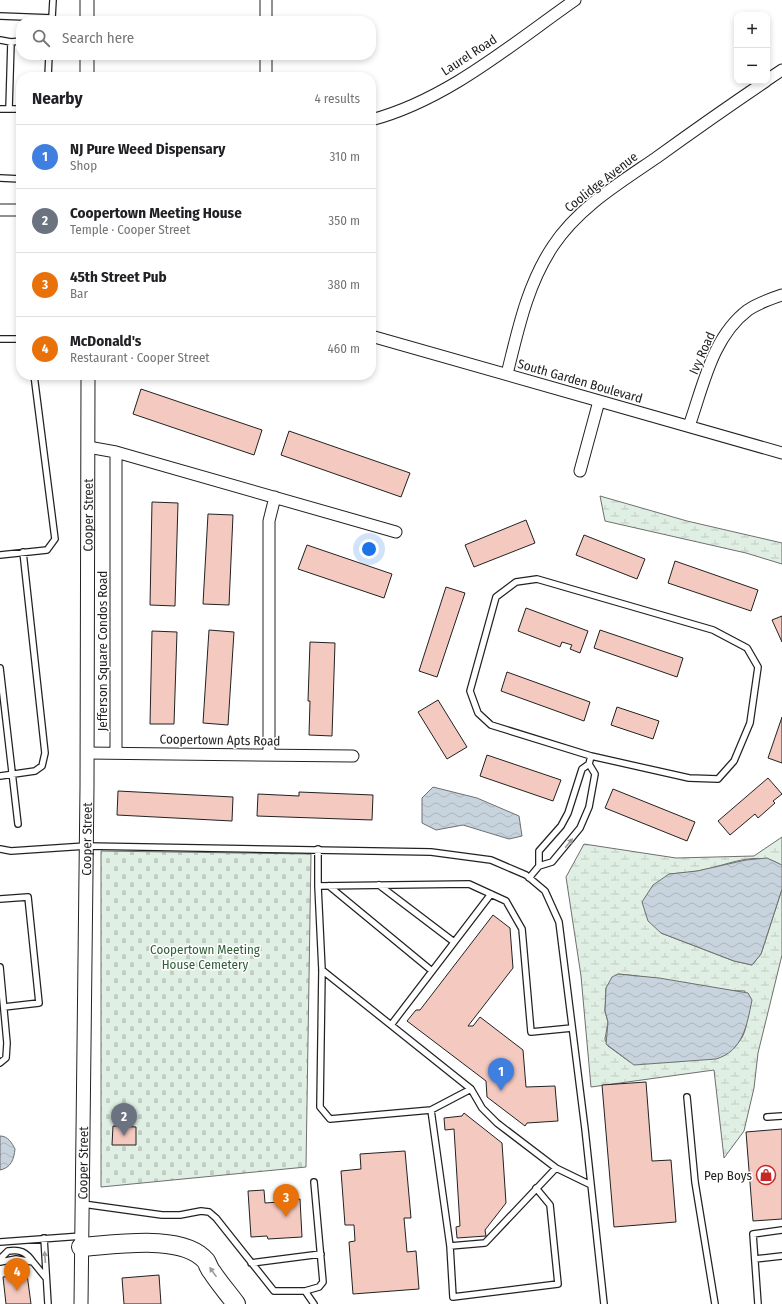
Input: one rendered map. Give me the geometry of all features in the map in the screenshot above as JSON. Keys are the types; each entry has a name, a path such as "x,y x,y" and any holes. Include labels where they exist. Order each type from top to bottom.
{"highway":[{"path":"82,1241 161,1243 177,1245 191,1251 206,1261 212,1272 236,1304"}],"street":[{"path":"87,0 87,16"},
{"path":"266,0 266,16"},
{"name":"Laurel Road","path":"376,118 397,112 428,98 474,71 575,0"},
{"path":"87,60 87,72"},
{"path":"266,60 266,72"},
{"name":"Coolidge Avenue","path":"770,78 782,70"},
{"name":"Coolidge Avenue","path":"507,374 519,324 535,279 552,247 576,217 607,192 762,84"},
{"path":"0,205 16,205"},
{"path":"0,210 16,210"},
{"name":"Ivy Road","path":"689,426 709,368 728,331 749,310 760,303 782,295"},
{"name":"South Garden Boulevard","path":"376,337 782,453"},
{"name":"Cooper Street","path":"81,1304 87,753 88,380"},
{"path":"580,471 599,401"},
{"path":"88,447 116,452 396,532"},
{"name":"Jefferson Square Condos Road","path":"116,452 116,753"},
{"path":"269,755 269,521 275,497"},
{"name":"Coopertown Apts Road","path":"87,753 353,756"}],"lane":[{"path":"52,16 53,0"},
{"path":"0,16 16,17"},
{"path":"0,40 16,42"},
{"path":"9,109 11,42"},
{"path":"48,72 49,60"},
{"path":"0,109 16,109"},
{"path":"0,178 16,179"},
{"path":"0,339 16,339"},
{"path":"0,555 47,550 55,539 35,380"},
{"path":"0,776 35,771 42,766 45,754 23,552"},
{"path":"537,579 713,630 747,648 758,667 750,723 734,761 718,779 689,778 591,756 491,725 478,713 470,692 496,597 516,582 537,579"},
{"path":"0,668 18,824"},
{"path":"539,866 539,851 561,826 574,797 582,769 589,764 591,756"},
{"path":"530,878 539,866 552,862 580,828 589,807 595,774 589,764"},
{"path":"0,849 11,851 86,846 431,852 491,860 530,878 545,891 559,922 604,1304"},
{"path":"318,849 318,886 322,970 320,1107 330,1119 431,1110 471,1089"},
{"path":"318,886 469,884 506,901 522,929 531,1032 572,1028"},
{"path":"379,885 454,942"},
{"path":"329,886 432,971"},
{"path":"391,1025 491,894"},
{"path":"0,899 28,897 39,1002 4,1007"},
{"path":"0,967 7,1043 6,1058 0,1063"},
{"path":"322,970 471,1089 482,1108 497,1123 556,1168 591,1185"},
{"path":"687,1097 695,1182 715,1304"},
{"path":"431,1110 450,1246 453,1297 558,1284 550,1205 536,1188"},
{"path":"767,1118 782,1116"},
{"path":"450,1246 485,1243 556,1168"},
{"path":"82,1203 162,1215 208,1212 216,1218 274,1291 305,1291 319,1287 323,1282 314,1182"},
{"path":"758,1304 752,1234 782,1230"},
{"path":"0,1242 44,1238 82,1241"},
{"path":"44,1238 48,1304"},
{"path":"0,1261 8,1250 18,1250 27,1254 46,1278"},
{"path":"251,1263 321,1254"},
{"path":"755,1259 782,1256"},
{"path":"0,1261 16,1259 33,1262"},
{"path":"305,1291 314,1304"}],"green space":[{"path":"600,496 687,521 782,543 782,564 746,553 605,521"},
{"path":"782,837 782,866 773,861 752,859 741,860 687,873 669,874 661,933 734,961 752,965 761,954 782,889 782,955 758,1053 754,1088 744,1131 724,1158 714,1070 591,1087 581,976 566,877 584,844 676,858 754,856","holes":["618,974 713,989 745,991 747,1019 741,1038 737,1044 630,1062 608,1046 605,1039 608,1022 605,1011 606,988"]},
{"name":"Coopertown Meeting House Cemetery","path":"101,851 311,854 306,1167 101,1187"}],"water":[{"path":"433,787 477,798 519,816 522,836 509,839 463,825 436,830 422,823 422,798"},
{"path":"767,858 782,865 782,889 761,954 752,965 734,961 661,933 648,921 642,902 653,885 669,874 697,871 746,860"},
{"path":"618,974 659,978 748,993 752,1000 746,1028 738,1043 732,1050 716,1059 634,1065 606,1044 608,1022 605,1011 606,988 612,977"},
{"path":"0,1136 3,1136 11,1142 15,1149 14,1156 9,1165 0,1170"}],"building":[{"path":"141,389 262,430 254,455 133,414"},
{"path":"289,431 410,473 401,497 281,455"},
{"path":"152,502 178,503 175,606 150,605"},
{"path":"208,514 233,515 229,605 203,604"},
{"path":"526,520 535,543 474,567 465,545"},
{"path":"584,535 645,559 637,579 576,555"},
{"path":"307,545 392,574 384,598 298,569"},
{"path":"675,561 758,590 751,611 668,583"},
{"path":"446,587 465,593 437,677 419,671"},
{"path":"526,608 588,631 580,653 570,649 572,645 562,642 560,647 518,631"},
{"path":"782,616 782,642 772,620"},
{"path":"209,630 234,632 228,725 203,723"},
{"path":"600,630 683,658 677,677 594,648"},
{"path":"152,631 177,632 174,724 150,724"},
{"path":"310,642 335,643 332,736 309,735 310,701 308,701"},
{"path":"507,672 590,702 584,721 501,691"},
{"path":"438,700 467,747 447,759 418,712"},
{"path":"617,707 659,721 653,739 611,725"},
{"path":"782,717 782,763 768,758"},
{"path":"487,755 561,780 553,801 480,776"},
{"path":"768,778 782,794 773,801 775,803 758,818 755,814 730,835 718,821"},
{"path":"613,789 695,822 687,841 605,808"},
{"path":"118,791 233,797 232,821 117,815"},
{"path":"299,792 373,795 372,820 257,816 258,794 299,796"},
{"path":"493,915 510,928 513,968 468,1026 473,1026 480,1017 523,1050 526,1087 555,1086 558,1121 527,1123 525,1126 487,1097 486,1081 407,1021 416,1010 420,1010"},
{"path":"646,1082 652,1161 671,1160 676,1222 614,1227 602,1085"},
{"path":"464,1113 502,1143 506,1203 485,1230 486,1236 457,1238 456,1227 460,1226 454,1129 445,1130 444,1118 462,1116"},
{"path":"113,1126 136,1127 136,1145 112,1145"},
{"name":"Pep Boys","path":"782,1129 782,1219 753,1221 746,1132"},
{"path":"405,1151 411,1218 404,1218 407,1252 416,1251 419,1289 353,1294 349,1242 355,1241 354,1225 345,1225 341,1171 361,1169 360,1154"},
{"path":"264,1190 265,1203 279,1202 278,1195 286,1194 287,1200 300,1199 302,1237 268,1239 267,1236 251,1237 248,1191"},
{"path":"27,1274 31,1304 6,1304 3,1277"},
{"path":"159,1275 161,1304 124,1304 122,1278"}],"place":[{"name":"NJ Pure Weed Dispensary","path":"501,1091"},
{"name":"Coopertown Meeting House","path":"124,1136"},
{"name":"Pep Boys","path":"766,1175"},
{"name":"45th Street Pub","path":"286,1217"},
{"name":"McDonald's","path":"17,1291"}]}
